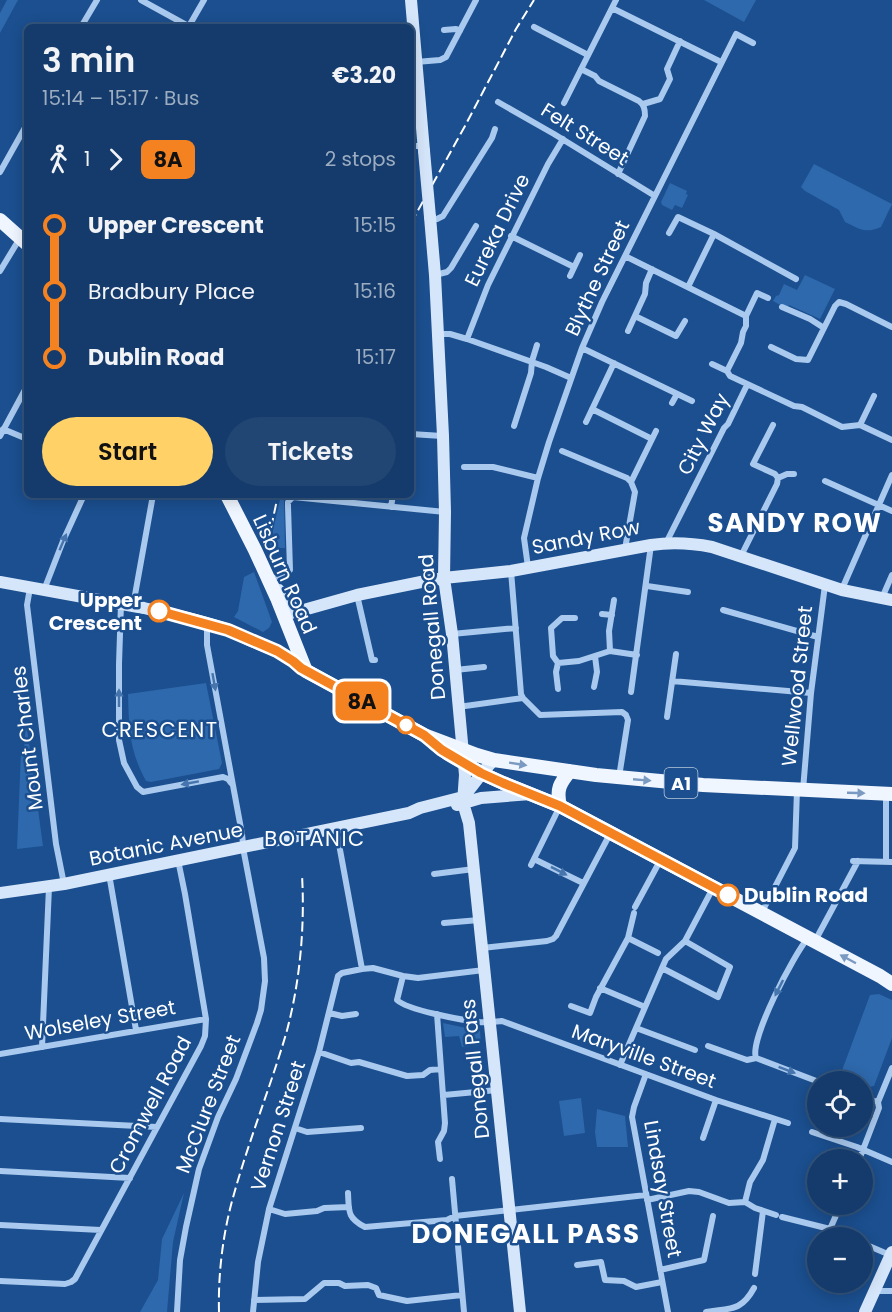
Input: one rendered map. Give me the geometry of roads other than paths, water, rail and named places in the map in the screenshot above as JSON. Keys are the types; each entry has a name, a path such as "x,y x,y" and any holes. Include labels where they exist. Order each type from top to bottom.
{"main road":[{"path":"0,220 24,241"},
{"name":"Lisburn Road","path":"228,498 269,581 289,612 303,669"},
{"name":"A1","path":"303,669 463,756 477,755 487,767 533,795 611,832 761,913 886,975 892,984"},
{"name":"A1","path":"487,767 570,771 619,778 703,785 890,794"},
{"path":"560,806 559,790 570,771"}],"street":[{"path":"83,24 97,0"},
{"path":"141,0 186,24"},
{"path":"191,24 204,0"},
{"name":"Donegall Road","path":"411,0 413,24"},
{"path":"416,62 443,59 476,0"},
{"path":"564,104 615,0"},
{"path":"612,8 721,62"},
{"path":"534,27 588,55"},
{"path":"444,30 460,31"},
{"name":"Blythe Street","path":"528,568 524,538 538,478 582,348 654,196 736,34 753,43"},
{"name":"Donegall Road","path":"414,37 420,148 430,218 439,334 445,512 443,562 465,775 463,800"},
{"path":"643,104 660,99 670,79 667,69 680,41"},
{"path":"581,69 643,104 645,116 618,174"},
{"name":"Felt Street","path":"498,102 563,139 654,196"},
{"path":"0,172 24,129"},
{"path":"430,218 437,219 443,216 492,138 495,129"},
{"name":"Eureka Drive","path":"467,339 488,285 511,236 563,139"},
{"path":"669,234 678,217 714,234 795,279"},
{"path":"435,275 447,272 451,268 476,226"},
{"path":"688,287 714,234"},
{"path":"511,236 574,267"},
{"path":"0,272 24,241"},
{"path":"570,276 580,255"},
{"path":"626,256 746,316"},
{"path":"628,331 645,294 646,283 652,269"},
{"name":"City Way","path":"666,543 747,385 730,376 727,371 741,343 746,326 746,316 757,293 768,298"},
{"path":"771,347 796,360 808,360 836,304 841,302 892,327"},
{"path":"782,307 824,328"},
{"path":"635,316 676,336 685,321"},
{"path":"439,334 450,334 467,339 532,361 571,378"},
{"path":"514,426 531,373 537,345"},
{"path":"582,348 692,402"},
{"path":"586,422 614,363"},
{"path":"712,364 727,371"},
{"path":"747,385 794,406 802,407 842,427 860,425 892,440"},
{"path":"24,392 2,432 24,438"},
{"path":"672,403 677,394"},
{"path":"860,425 874,396"},
{"path":"592,409 652,439"},
{"path":"773,424 753,464 775,474 778,478"},
{"path":"631,482 656,431"},
{"path":"414,434 443,436"},
{"path":"562,451 627,478 631,482 635,492 624,550"},
{"path":"464,467 493,467 538,478"},
{"path":"778,478 794,474"},
{"path":"842,590 892,475"},
{"path":"741,556 778,478"},
{"path":"825,481 892,512"},
{"path":"44,590 83,498"},
{"path":"152,498 127,605 119,664 119,740 124,763 137,787 143,792 223,777 228,779 233,786"},
{"path":"269,581 290,570 288,502 292,498"},
{"path":"306,498 445,512"},
{"path":"392,507 393,498"},
{"name":"Sandy Row","path":"289,612 357,595 444,578 511,571 666,543 692,544 712,548 842,590 887,599"},
{"path":"631,692 651,545"},
{"path":"511,571 523,698 540,715 622,712 626,715 628,720 619,778"},
{"path":"887,599 892,575"},
{"path":"0,582 173,614 228,630 254,642 264,651 291,666 303,669"},
{"name":"Wellwood Street","path":"761,913 795,848 825,585"},
{"path":"647,586 687,592"},
{"name":"Mount Charles","path":"30,588 27,605 56,844 64,884"},
{"path":"357,595 372,660 375,660"},
{"path":"610,651 609,631 614,600"},
{"path":"723,610 818,637"},
{"path":"602,614 612,615"},
{"path":"558,689 556,672 558,663 553,656 551,628 562,618 575,618"},
{"name":"McClure Street","path":"177,1312 180,1260 199,1169 257,1023 261,1010 264,981 264,958 207,645 207,624"},
{"path":"452,634 516,628"},
{"path":"558,663 579,661 610,651 637,655"},
{"path":"667,717 676,654"},
{"path":"594,687 597,672 595,656"},
{"path":"455,670 484,667"},
{"path":"672,681 811,693"},
{"path":"458,707 523,698"},
{"path":"223,777 229,767"},
{"path":"463,800 487,767"},
{"path":"756,1058 754,1053 767,1014 797,955 812,939 856,861 889,862 890,794"},
{"name":"Botanic Avenue","path":"0,893 49,887 409,813 446,809 463,800 533,795"},
{"path":"469,822 481,798"},
{"name":"Donegall Pass","path":"463,800 469,822 520,1312"},
{"path":"560,806 532,861 584,884"},
{"path":"336,828 362,969 373,968 418,978 484,970"},
{"path":"482,948 553,939 611,832"},
{"path":"571,1006 590,1013 600,988 628,938 634,910 661,859"},
{"name":"Cromwell Road","path":"0,1281 65,1284 75,1279 201,1046 205,1036 206,1019 178,860"},
{"path":"434,873 474,869"},
{"path":"109,874 136,1030"},
{"path":"42,1047 49,887"},
{"path":"620,1065 666,959 684,941 714,888"},
{"path":"444,924 479,920"},
{"path":"628,938 658,953"},
{"path":"662,968 718,997 730,967 684,941"},
{"name":"Vernon Street","path":"253,1312 258,1262 269,1209 320,1052 338,976 362,969"},
{"name":"Maryville Street","path":"403,976 397,1000 414,1009 479,1022 502,1021 716,1100 788,1123"},
{"path":"600,988 645,1007"},
{"path":"329,1013 342,1016 356,1014"},
{"path":"437,1014 445,1123 444,1131 438,1142 440,1159"},
{"name":"Wolseley Street","path":"0,1054 206,1019"},
{"path":"636,1028 695,1050"},
{"path":"708,1046 747,1060 756,1058 807,1077"},
{"path":"320,1052 351,1063 359,1062 407,1076 423,1075 430,1070 441,1069"},
{"path":"863,1149 879,1108 878,1102 892,1068"},
{"name":"Lindsay Street","path":"646,1074 632,1117 668,1312"},
{"path":"444,1095 498,1090"},
{"path":"703,1138 716,1100"},
{"path":"873,1100 878,1102"},
{"path":"0,1119 157,1127"},
{"path":"745,1202 750,1182 763,1160 775,1119"},
{"path":"295,1128 307,1132 361,1128"},
{"path":"826,1137 860,1149"},
{"path":"873,1154 892,1162"},
{"path":"0,1171 130,1178"},
{"path":"452,1179 464,1312"},
{"path":"348,1192 349,1207 354,1222 365,1227 447,1220 455,1216 688,1191 699,1192 729,1203 745,1202 763,1211 822,1227"},
{"path":"269,1209 285,1214 349,1207"},
{"path":"755,1274 763,1211"},
{"path":"660,1270 704,1260 713,1216"},
{"path":"0,1225 101,1230"},
{"path":"865,1312 891,1254 873,1247"},
{"path":"576,1265 601,1262 605,1280 624,1281 636,1287 662,1282"},
{"path":"254,1300 305,1299 324,1283 339,1283 345,1286 368,1285 376,1288 379,1295 408,1301 462,1295"},
{"path":"706,1312 735,1308 748,1299 754,1288"},
{"path":"874,1291 892,1291"}],"railway":[{"path":"414,218 534,0"},
{"path":"268,542 277,498"},
{"path":"219,1312 222,1253 230,1208 286,1034 295,995 302,935 302,875"}],"place":[{"name":"Upper Crescent","path":"159,611"},
{"name":"Dublin Road","path":"728,895"}],"district":[{"name":"SANDY ROW","path":"795,523"},
{"name":"CRESCENT","path":"160,729"},
{"name":"BOTANIC","path":"315,838"},
{"name":"DONEGALL PASS","path":"526,1234"}]}
